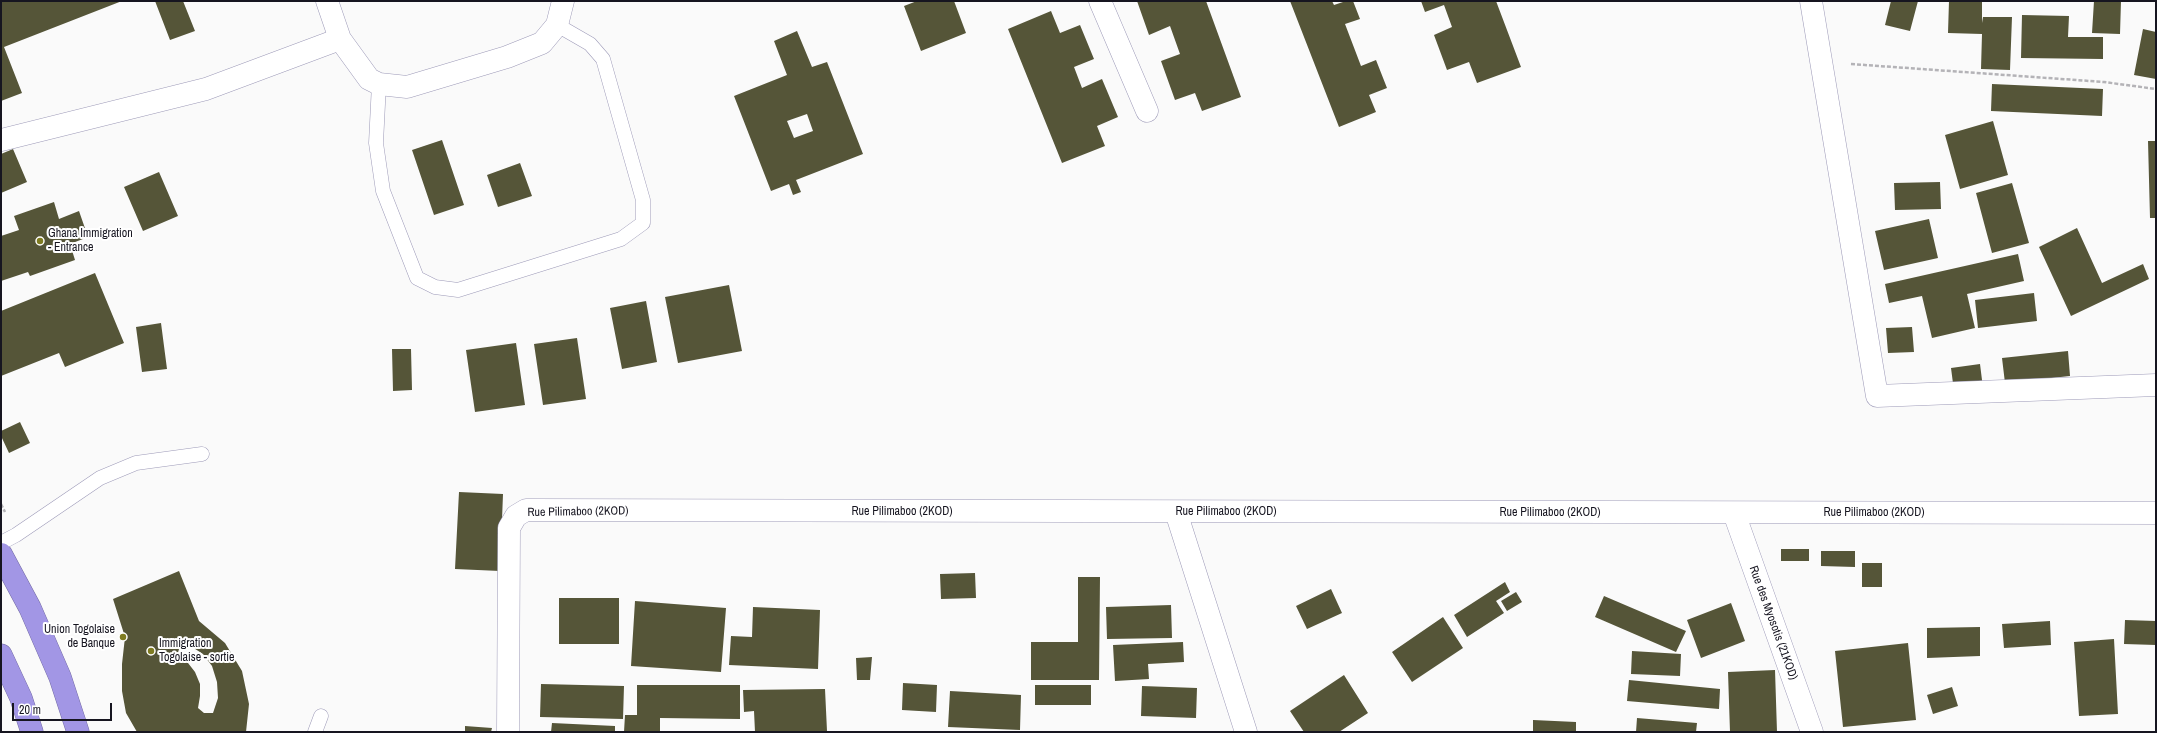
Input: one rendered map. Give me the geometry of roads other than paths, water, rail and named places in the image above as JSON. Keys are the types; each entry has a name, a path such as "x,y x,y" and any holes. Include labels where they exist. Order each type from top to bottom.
{"highway":[{"path":"1,554 30,608 60,677 78,732"},
{"path":"1,655 21,698 32,732"}],"street":[{"path":"327,1 340,39 369,79 378,84 407,86 506,57 542,43 557,25 563,1"},
{"path":"1100,1 1147,111"},
{"path":"1811,1 1877,396 2156,385"},
{"path":"1,140 206,89 340,39"},
{"name":"Rue Pilimaboo (2KOD)","path":"508,732 509,528 516,516 526,510 2156,513"},
{"path":"1176,512 1246,732"},
{"name":"Rue des Myosotis (21KOD)","path":"1734,513 1812,732"}],"lane":[{"path":"378,84 376,143 383,191 417,278 435,287 458,290 621,240 643,224 643,200 603,59 590,44 557,25"},
{"path":"1,543 16,535 100,478 136,463 202,454"},
{"path":"314,732 321,716"}],"place":[{"name":"Ghana Immigration - Entrance","path":"40,241"},
{"name":"Union Togolaise de Banque","path":"123,637"},
{"name":"Immigration Togolaise - sortie","path":"151,651"}]}
